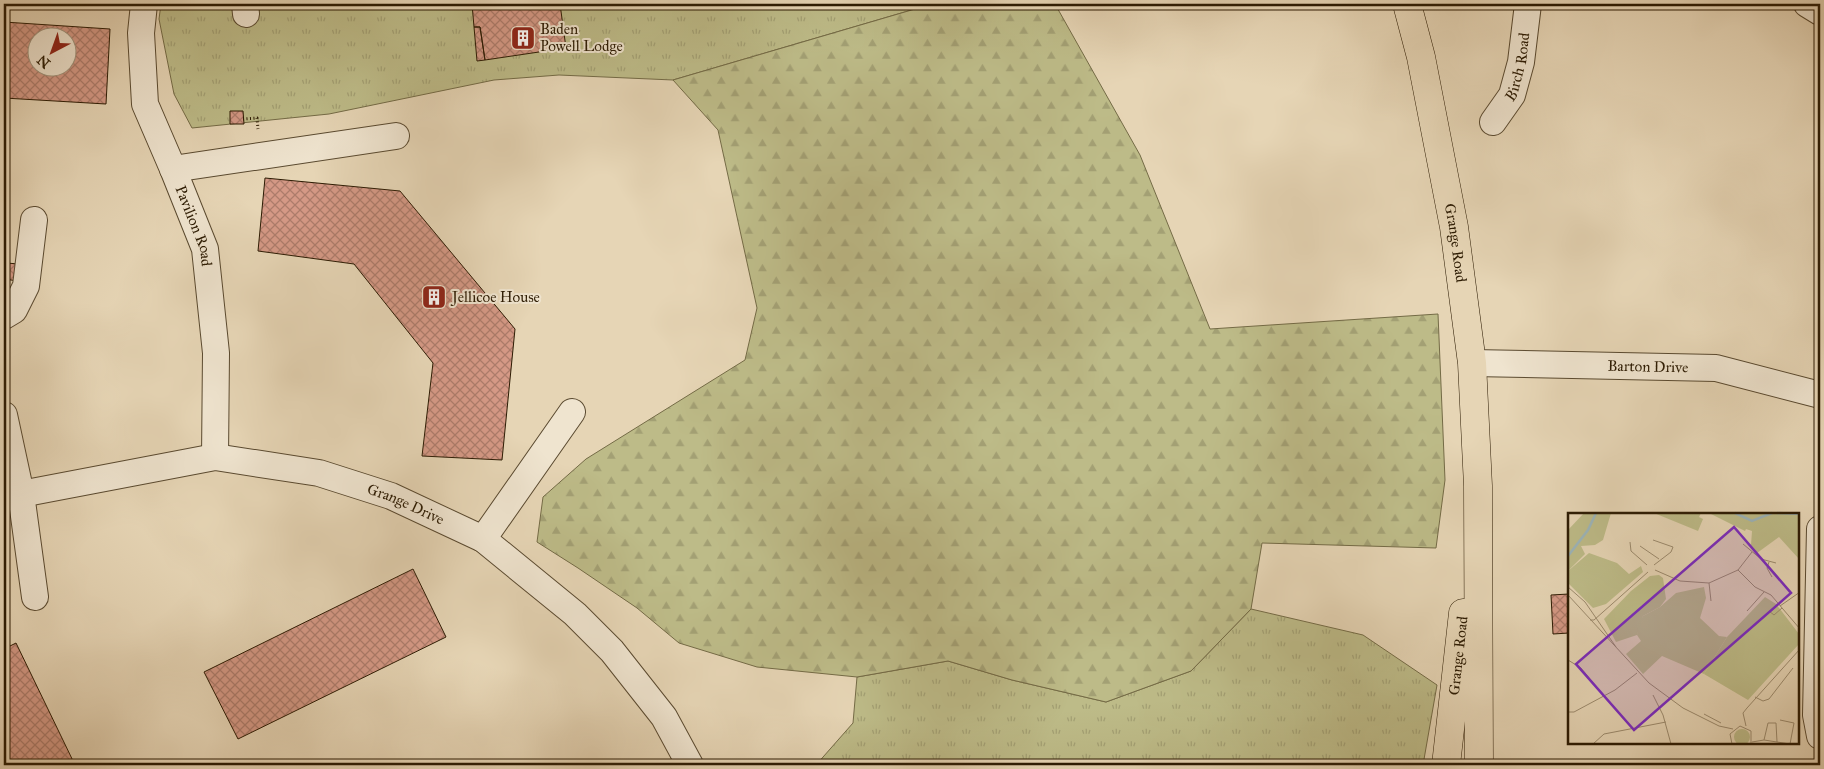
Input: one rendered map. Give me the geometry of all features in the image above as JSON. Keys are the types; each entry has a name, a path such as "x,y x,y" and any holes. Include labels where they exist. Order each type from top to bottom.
{"main road":[{"name":"Grange Road","path":"1407,4 1421,57 1454,227 1472,363 1478,486 1479,765"},
{"name":"Grange Road","path":"1446,765 1478,486"}],"street":[{"name":"Birch Road","path":"1493,122 1512,95 1521,62 1528,4"},
{"path":"1807,4 1820,12"},
{"name":"Pavilion Road","path":"143,6 140,33 145,104 205,249 216,353 215,457"},
{"path":"173,169 396,136"},
{"path":"4,316 14,310 26,286 34,220"},
{"name":"Barton Drive","path":"1472,363 1716,368 1820,395"},
{"path":"483,539 572,412"},
{"path":"4,415 21,494 35,597"},
{"name":"Grange Drive","path":"21,494 215,457 319,473 390,496 483,539 574,614 612,651 664,717 690,765"},
{"path":"1820,529 1816,715 1820,736"}],"path":[{"path":"78,4 143,6"},
{"path":"243,119 257,118"}],"green space":[{"path":"161,4 932,4 673,80 559,75 494,80 329,114 192,128 174,94 159,19"},
{"path":"932,4 1055,4 1140,155 1210,329 1438,314 1445,480 1436,548 1262,543 1251,609 1191,671 1106,702 1012,680 948,661 857,677 757,667 679,643 637,608 537,542 543,497 586,459 745,360 757,308 718,130 673,80"},
{"path":"1251,609 1363,635 1437,685 1423,765 816,765 853,723 857,677 948,661 1012,680 1106,702 1191,671"}],"building":[{"name":"Baden Powell Lodge","path":"472,4 560,4 566,48 485,60 480,27 474,27"},
{"path":"4,22 110,29 106,104 4,98"},
{"path":"474,27 480,27 485,60 477,61"},
{"path":"230,111 243,111 244,124 230,124"},
{"name":"Jellicoe House","path":"265,178 400,191 515,329 502,460 422,456 433,363 354,264 258,251"},
{"path":"6,263 19,264 18,281 4,279"},
{"path":"413,569 446,637 238,739 204,672"},
{"path":"1568,594 1568,633 1553,634 1551,595"},
{"path":"16,643 75,765 4,765 4,649"}],"place":[{"name":"Baden Powell Lodge","path":"523,38"},
{"name":"Jellicoe House","path":"434,297"}]}
